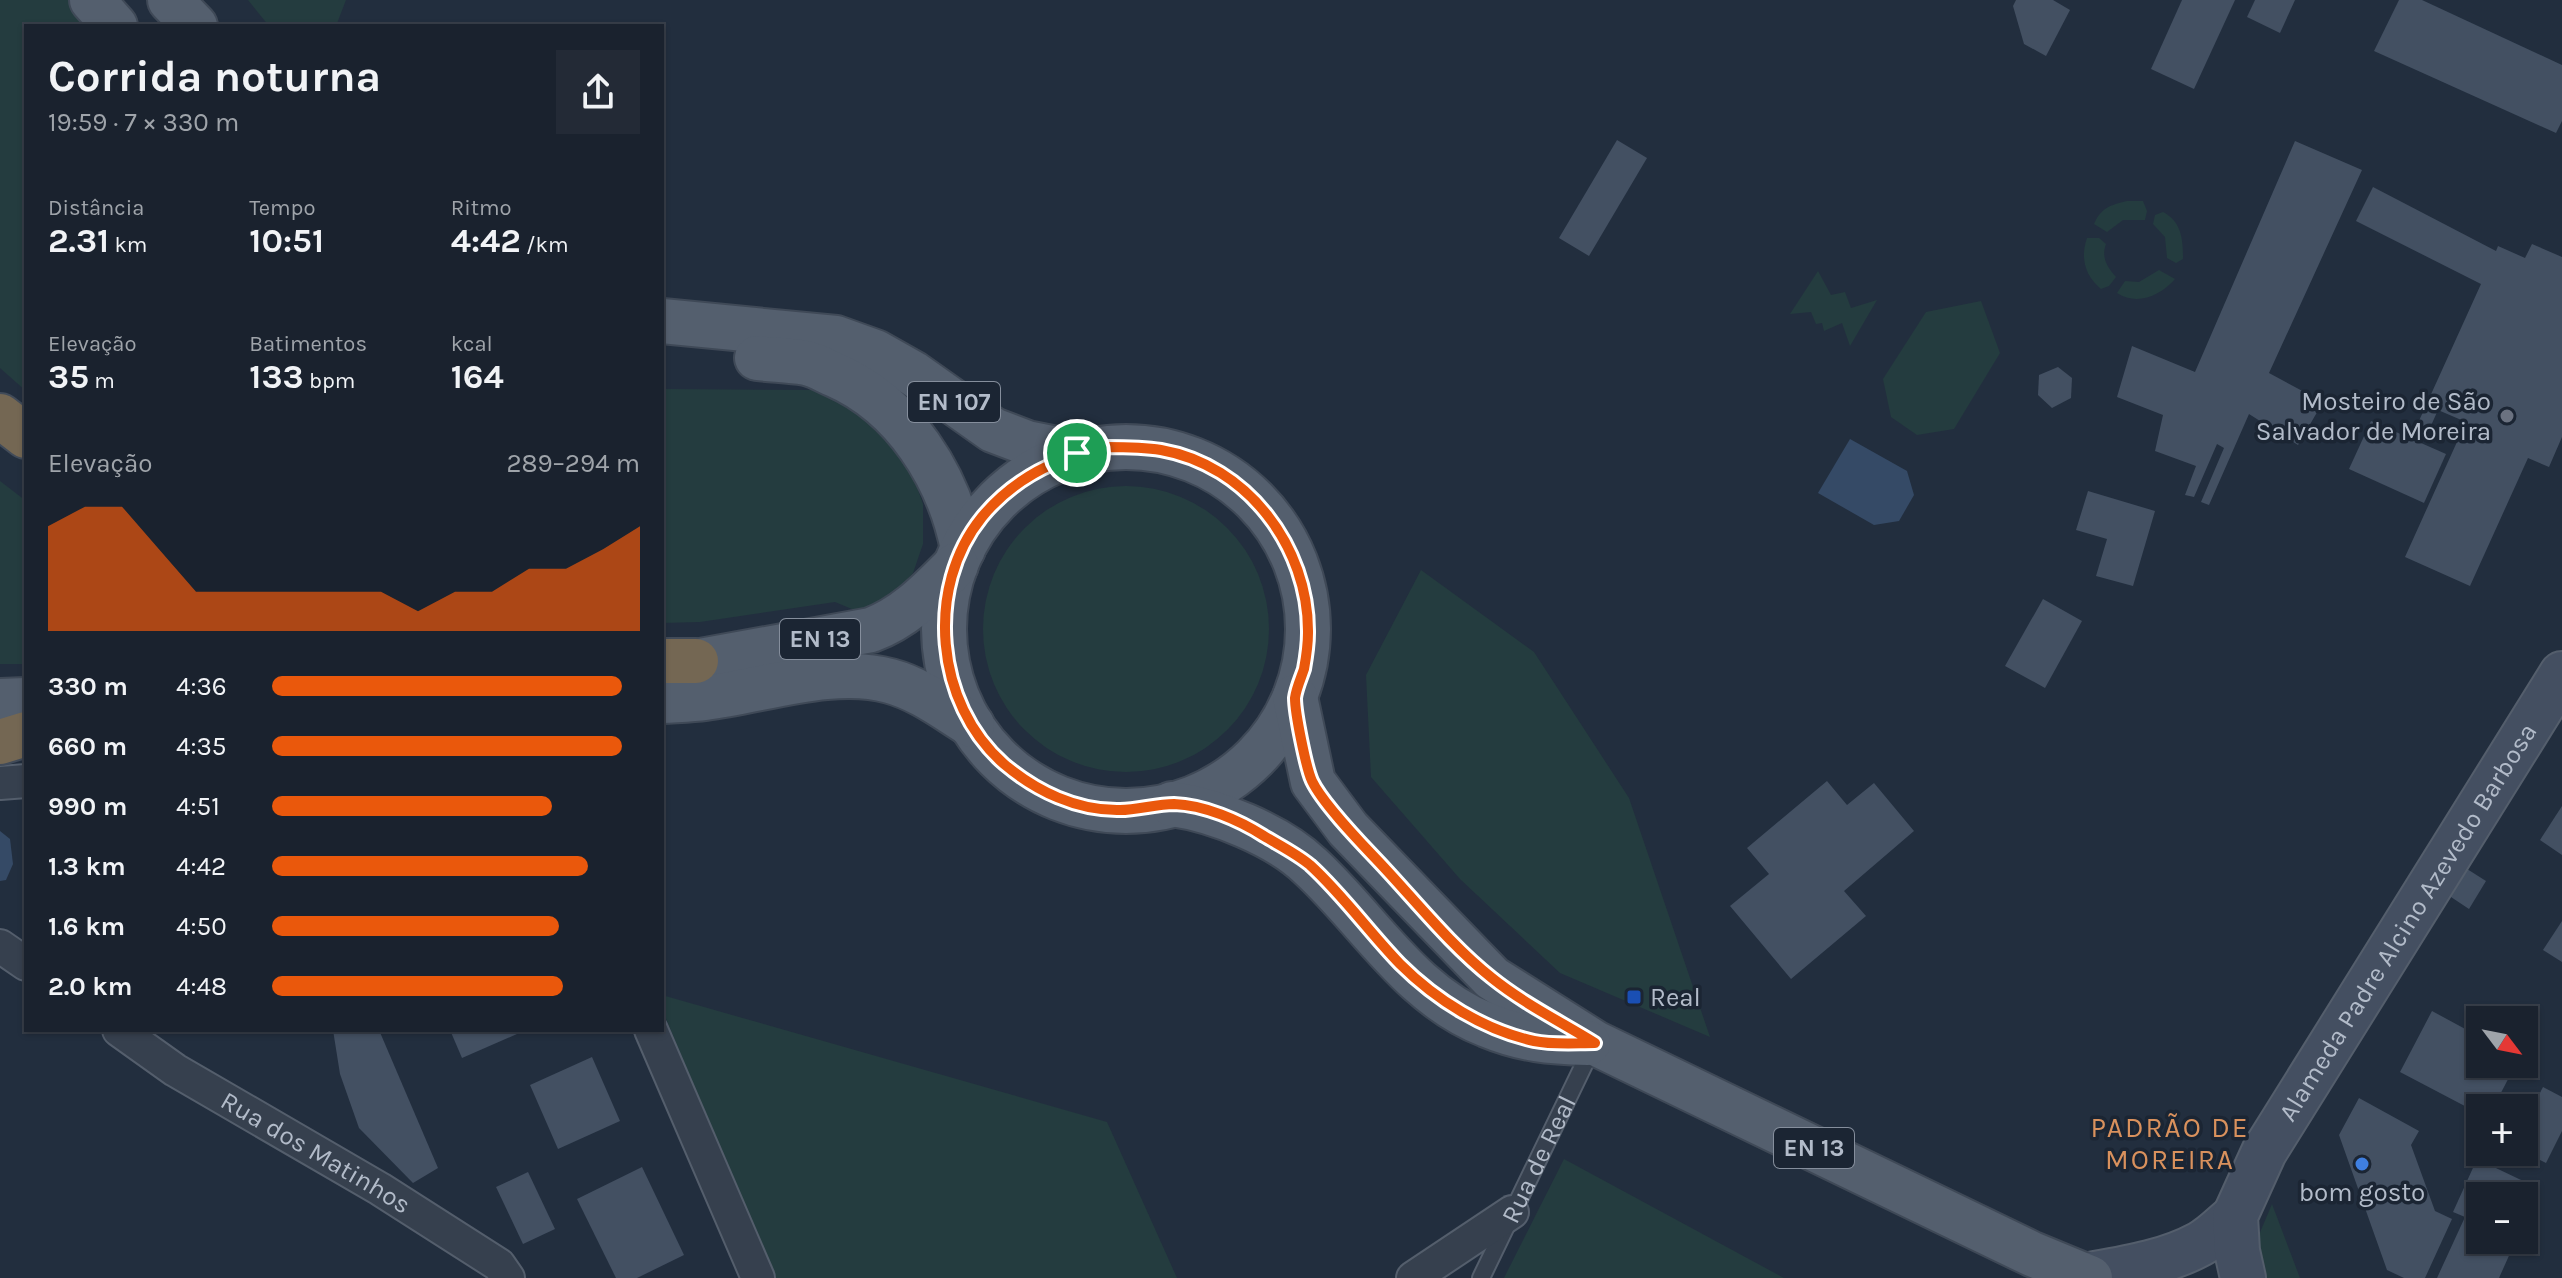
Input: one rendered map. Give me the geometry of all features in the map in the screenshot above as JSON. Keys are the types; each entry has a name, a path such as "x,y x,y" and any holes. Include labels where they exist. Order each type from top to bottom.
{"highway":[{"path":"0,416 24,434"},
{"path":"0,742 24,732"}],"main road":[{"path":"92,0 113,24"},
{"path":"170,0 193,24"},
{"name":"EN 107","path":"664,321 836,338 875,352 914,374 993,430 1027,443 1077,453"},
{"name":"EN 107","path":"664,347 808,363 853,383 896,415 924,451 957,521 959,557"},
{"name":"EN 13","path":"677,678 890,623 913,607 959,557 984,515 1027,476 1077,453 1106,447 1163,451 1215,470 1259,505 1277,527 1301,577 1307,604 1306,651 1295,697 1281,726 1268,743 1237,774 1212,789 1172,804 1117,811 1087,807 1056,797 1029,783 1003,763 972,725 954,684 946,656 944,622 959,557"},
{"name":"Alameda Padre Alcino Azevedo Barbosa","path":"2065,1271 2135,1267 2176,1254 2202,1243 2235,1216 2264,1152 2562,674"},
{"path":"664,710 677,678"},
{"name":"EN 13","path":"677,678 889,680 921,693 972,725"},
{"name":"EN 13","path":"1295,697 1313,782 1348,829 1467,956 1492,978 1595,1043 2065,1271"},
{"path":"0,701 24,700"},
{"path":"0,731 24,731"},
{"name":"EN 13","path":"1172,804 1200,808 1230,819 1261,833 1309,864 1401,966 1449,1004 1484,1024 1536,1041 1595,1043"},
{"name":"Alameda Padre Alcino Azevedo Barbosa","path":"2235,1216 2237,1251 2243,1278"}],"street":[{"path":"0,783 24,781"},
{"path":"0,946 24,963"},
{"name":"Rua dos Matinhos","path":"122,1032 175,1070 380,1189 499,1265 508,1278"},
{"path":"652,1032 758,1278"},
{"name":"Rua de Real","path":"1413,1278 1512,1212"}],"lane":[{"name":"Rua de Real","path":"1512,1212 1595,1043"},
{"path":"1481,1278 1512,1212"}],"green space":[{"path":"0,0 79,0 95,24 24,24 24,389 0,368"},
{"path":"248,0 346,0 337,24 267,24"},
{"path":"2127,201 2143,201 2147,211 2145,220 2123,220 2107,232 2094,224 2107,208"},
{"path":"2163,212 2174,221 2180,232 2183,259 2176,263 2167,258 2165,237 2153,224 2155,215"},
{"path":"2087,238 2099,238 2106,244 2106,262 2116,277 2109,286 2101,289 2085,266"},
{"path":"2159,270 2175,279 2155,294 2132,299 2117,293 2125,281 2139,282"},
{"path":"1818,271 1831,295 1845,292 1851,308 1877,300 1850,346 1842,323 1824,331 1822,323 1816,324 1811,312 1790,314"},
{"path":"1981,301 2000,353 1954,429 1917,435 1891,417 1883,379 1926,312"},
{"path":"664,389 820,390 851,404 882,431 908,462 923,504 923,544 913,573 888,600 859,612 835,602 700,622 664,623"},
{"path":"0,481 24,499 24,664 0,664"},
{"path":"1126,486 1154,489 1181,497 1217,518 1237,538 1263,587 1269,629 1266,657 1258,684 1237,720 1217,740 1168,766 1126,772 1098,769 1071,761 1035,740 1015,720 989,671 983,629 986,601 994,574 1015,538 1035,518 1084,492"},
{"path":"1421,570 1534,652 1629,798 1710,1037 1560,973 1460,879 1371,777 1366,675"},
{"path":"664,996 1107,1122 1177,1278 773,1278 664,1014"},
{"path":"1564,1159 1784,1278 1504,1278"},
{"path":"2272,1204 2300,1278 2260,1278 2253,1249"}],"water":[{"path":"1850,439 1907,471 1914,495 1899,521 1874,525 1818,493"},
{"path":"0,831 10,839 13,864 6,880 0,881"}],"building":[{"path":"2016,0 2053,0 2070,10 2046,56 2024,44 2013,6"},
{"path":"2182,0 2235,0 2194,89 2151,69"},
{"path":"2255,0 2295,0 2280,33 2247,17"},
{"path":"2399,0 2422,0 2562,65 2562,121 2556,133 2374,51"},
{"path":"1617,140 1647,158 1589,256 1559,238"},
{"path":"2295,141 2362,170 2269,373 2323,402 2298,445 2249,414 2209,505 2201,502 2224,448 2217,444 2194,497 2185,495 2196,466 2155,451 2163,415 2117,397 2132,346 2195,372"},
{"name":"Mosteiro de São Salvador de Moreira","path":"2373,187 2496,251 2498,246 2525,258 2532,244 2562,257 2562,437 2549,467 2528,458 2470,586 2405,557 2466,422 2438,410 2425,439 2413,434 2481,284 2356,221"},
{"path":"2058,367 2072,378 2071,398 2052,408 2038,395 2039,375"},
{"path":"2371,421 2446,454 2424,503 2349,469"},
{"path":"2088,491 2155,511 2133,586 2096,576 2107,539 2076,530"},
{"path":"2043,599 2082,621 2045,688 2005,666"},
{"path":"1827,781 1847,805 1874,783 1914,831 1844,891 1866,916 1791,979 1730,906 1769,874 1747,848"},
{"path":"2562,806 2562,855 2540,840"},
{"path":"2456,862 2486,881 2469,909 2439,889"},
{"path":"2562,921 2562,962 2543,950"},
{"path":"2432,1011 2466,1029 2466,1078 2509,1078 2500,1094 2466,1094 2466,1107 2400,1072"},
{"path":"333,1032 380,1032 438,1168 413,1183 359,1128 340,1074"},
{"path":"451,1032 521,1032 462,1058"},
{"path":"592,1057 620,1121 558,1149 530,1085"},
{"path":"2543,1087 2562,1097 2562,1131 2546,1163 2538,1159 2538,1097"},
{"path":"2359,1098 2419,1131 2411,1145 2435,1211 2452,1219 2425,1278 2404,1278 2387,1270 2339,1135"},
{"path":"2474,1166 2492,1166 2525,1182 2467,1182"},
{"path":"642,1167 684,1255 637,1278 616,1278 577,1199"},
{"path":"528,1172 555,1229 523,1244 496,1187"},
{"path":"2466,1183 2466,1254 2510,1254 2499,1278 2437,1278 2465,1217 2453,1212"}],"place":[{"name":"Mosteiro de São Salvador de Moreira","path":"2507,416"},
{"name":"Real","path":"1634,997"},
{"name":"bom gosto","path":"2362,1164"}],"district":[{"name":"PADRÃO DE MOREIRA","path":"2170,1143"}],"route":[{"path":"1106,447 1163,451 1215,470 1259,505 1290,550 1307,604 1308,635 1304,667 1295,697 1313,782 1348,829 1467,956 1516,995 1595,1043 1536,1041 1484,1024 1449,1004 1401,966 1309,864 1261,833 1200,808 1172,804 1117,811 1087,807 1056,797 1029,783 988,747 962,705 946,656 944,622 956,565 972,531 1004,495 1027,476 1077,453 1106,447"}]}
